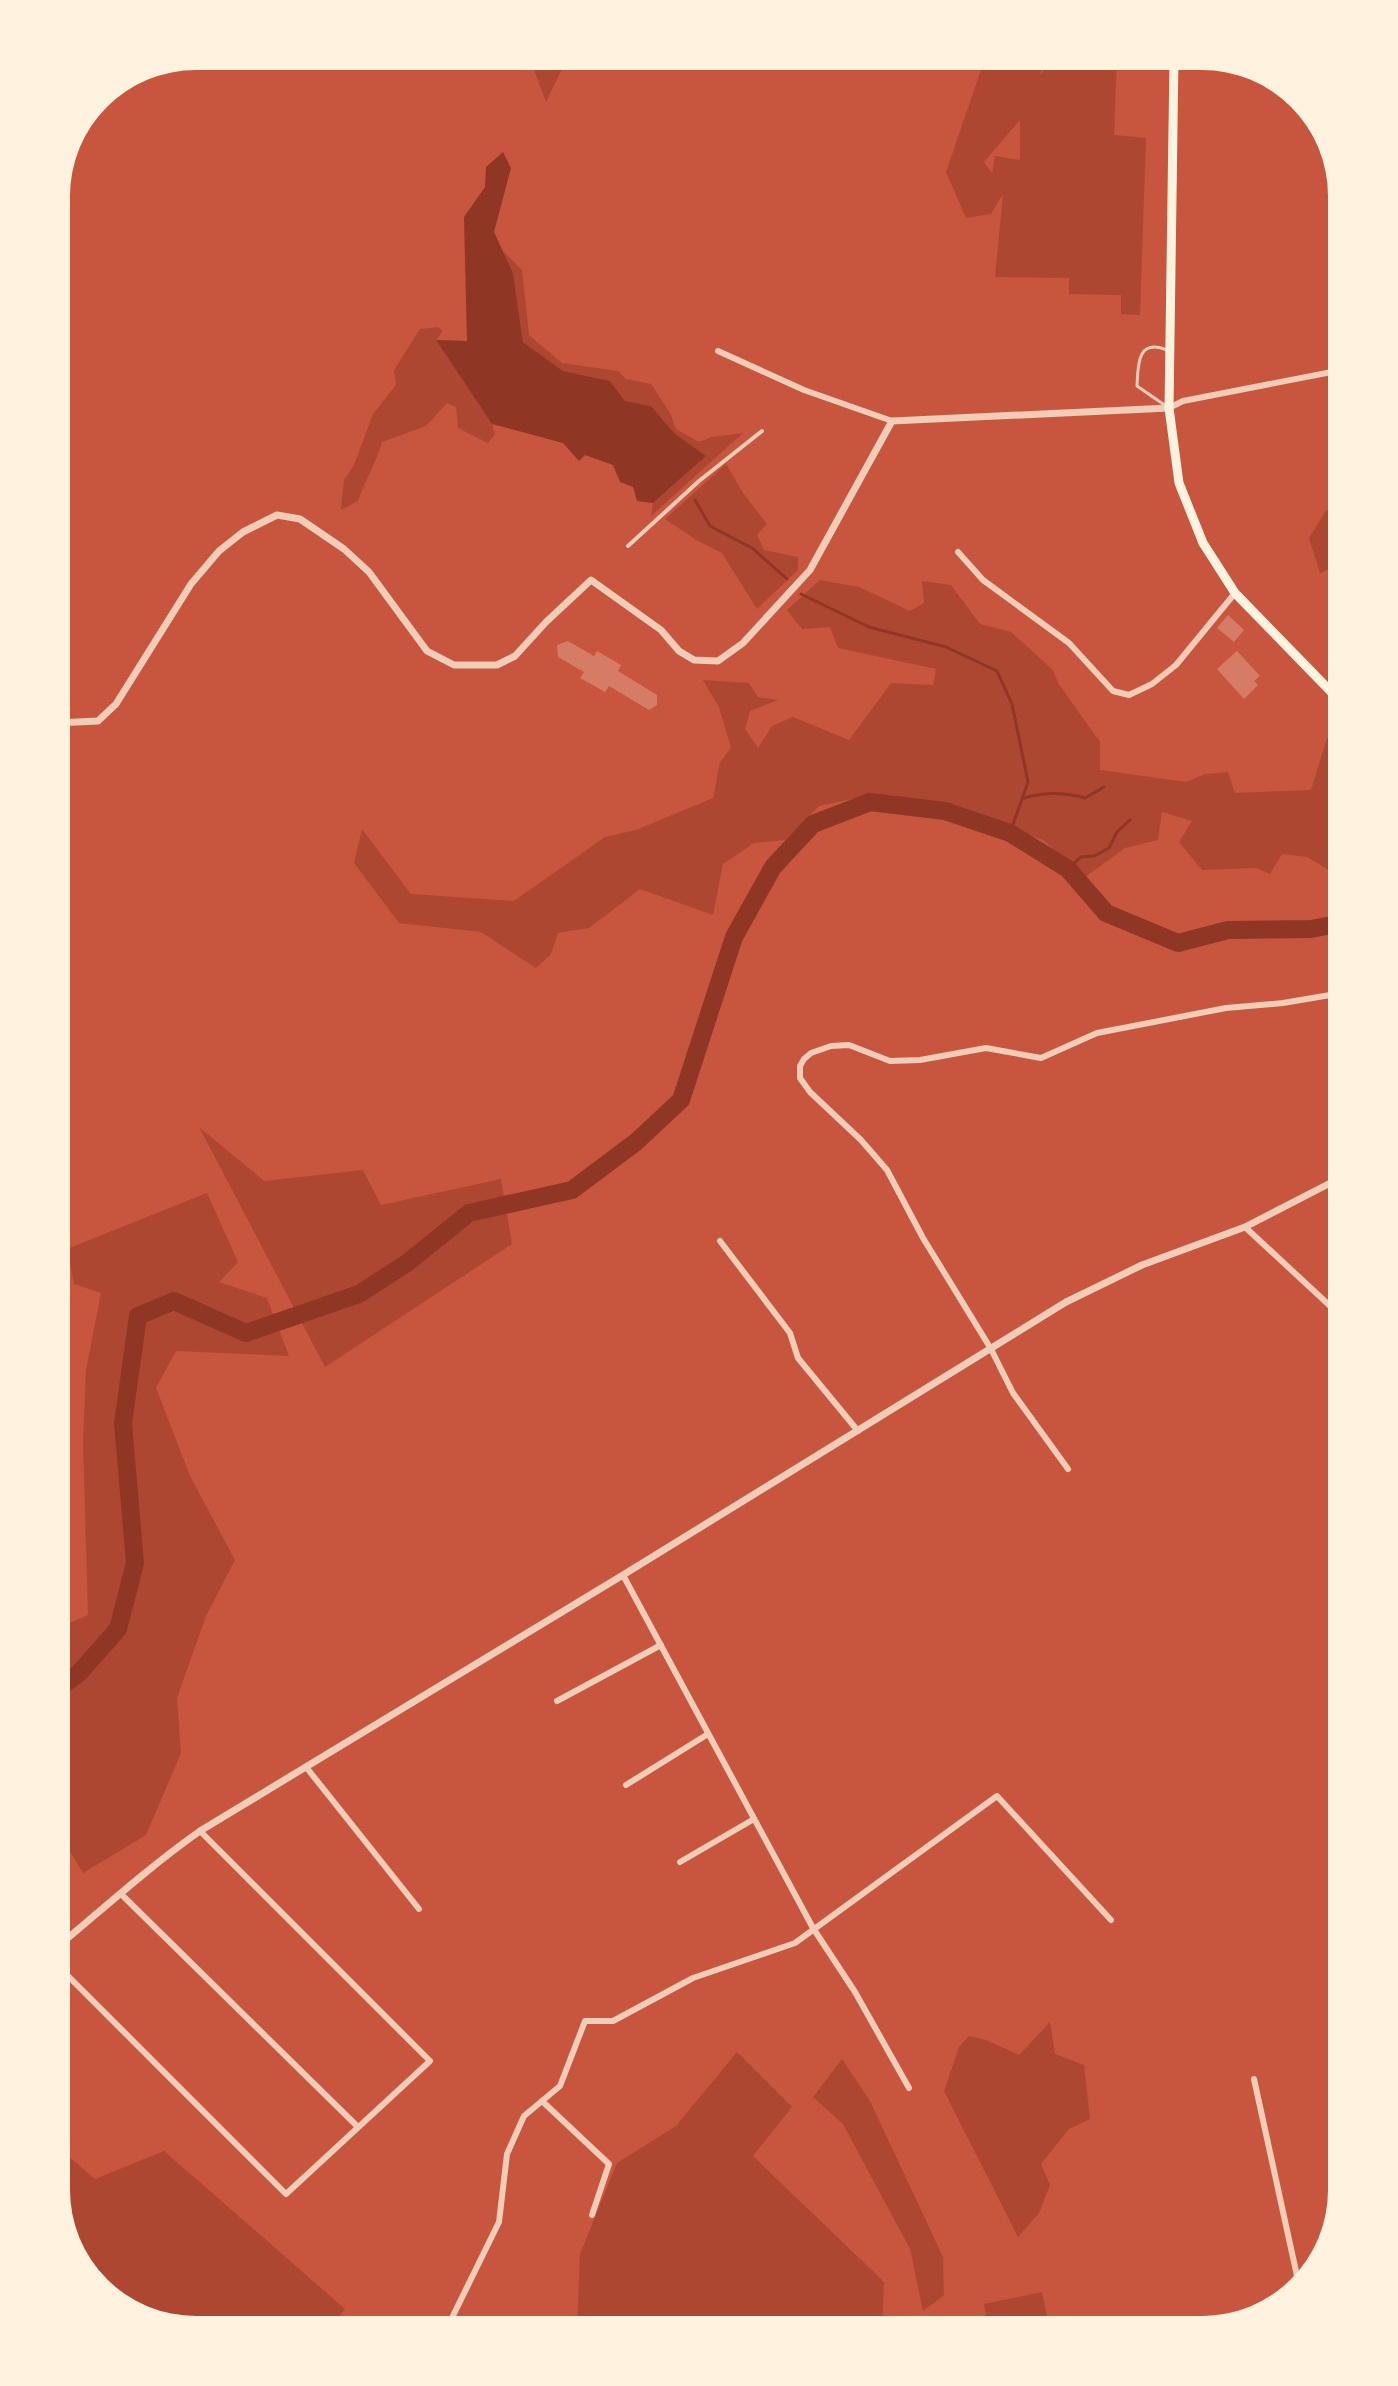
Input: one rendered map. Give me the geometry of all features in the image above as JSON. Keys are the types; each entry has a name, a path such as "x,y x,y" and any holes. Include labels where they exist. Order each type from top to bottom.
{"main road":[{"path":"1174,70 1169,408 1179,483 1203,543 1235,593 1328,689"}],"street":[{"path":"718,351 804,390 892,421 1169,408 1183,401 1328,373"},
{"path":"70,722 98,721 116,704 191,584 219,551 243,532 277,515 300,519 344,549 369,572 427,651 454,665 497,665 515,656 591,580 661,630 679,651 694,660 718,661 743,643 810,570 892,421"},
{"path":"628,546 699,481 762,431"},
{"path":"958,552 983,580 1069,643 1113,691 1129,695 1152,684 1176,665 1235,593"},
{"path":"1068,1469 1013,1393 991,1349 923,1238 887,1170 861,1140 810,1092 800,1078 800,1066 804,1059 831,1046 849,1045 890,1061 920,1060 986,1048 1041,1058 1097,1033 1226,1008 1328,995"},
{"path":"70,1936 154,1864 200,1831 1066,1302 1130,1271 1245,1227 1328,1184"},
{"path":"1245,1227 1328,1304"},
{"path":"720,1241 790,1333 798,1358 858,1431"},
{"path":"623,1575 813,1928 855,1992 909,2088"},
{"path":"557,1701 661,1645"},
{"path":"626,1785 708,1734"},
{"path":"306,1767 419,1909"},
{"path":"453,2316 499,2222 507,2154 524,2116 560,2086 585,2021 613,2021 693,1978 795,1943 997,1796 1111,1920"},
{"path":"680,1862 754,1819"},
{"path":"70,1978 286,2194 430,2061 200,1831"},
{"path":"121,1894 357,2126"},
{"path":"1254,2079 1296,2274"},
{"path":"542,2101 609,2164 592,2215"}],"lane":[{"path":"1169,408 1137,386 1142,353 1158,347 1170,352"}],"shaded area":[{"path":"534,70 562,70 561,71 546,102"},
{"path":"981,70 1041,70 1040,75 1044,70 1116,70 1114,135 1146,138 1140,315 1121,314 1121,295 1069,294 1069,278 995,277 1003,194 991,214 966,218 946,172","holes":["1020,120 1020,160 995,156 992,173 984,162"]},
{"path":"503,152 511,168 494,232 513,273 523,342 563,371 610,381 625,401 651,406 674,433 706,456 653,503 637,501 633,487 620,482 613,465 585,455 579,461 563,443 492,424 436,340 467,341 464,217 485,187 486,167"},
{"path":"502,250 522,270 529,335 562,363 618,371 626,379 651,384 670,413 676,429 699,442 743,433 651,516 653,503 706,456 674,433 651,406 625,401 610,381 563,371 523,342 513,273"},
{"path":"438,327 443,331 436,340 492,424 495,434 488,443 458,428 456,407 447,403 426,426 382,442 358,501 341,510 344,480 354,465 373,414 396,385 394,370 420,329"},
{"path":"726,464 767,524 757,535 764,550 798,557 798,570 757,609 722,553 665,519"},
{"path":"1328,510 1328,569 1320,573 1309,538"},
{"path":"820,580 859,587 910,611 924,603 922,581 951,585 980,624 1011,632 1053,670 1058,683 1100,742 1100,770 1186,782 1205,774 1228,772 1235,793 1311,790 1327,738 1328,869 1307,857 1282,854 1270,874 1256,868 1202,870 1179,842 1192,821 1162,812 1158,840 1125,848 1085,877 1043,840 971,812 871,795 819,806 785,840 754,843 723,864 713,915 640,889 589,928 558,933 551,954 536,968 481,932 399,923 354,863 362,829 411,894 514,901 605,837 636,830 713,798 720,762 731,748 719,707 703,680 749,683 758,697 778,700 750,711 745,729 758,748 772,726 793,717 849,740 891,683 933,685 936,669 838,648 830,627 802,629 787,610"},
{"path":"199,1127 264,1181 363,1170 381,1205 501,1179 512,1244 325,1367"},
{"path":"207,1193 238,1262 219,1282 267,1298 289,1356 176,1351 156,1388 190,1476 235,1560 206,1616 177,1698 181,1753 146,1835 83,1873 70,1851 70,1623 88,1615 83,1442 86,1370 101,1293 74,1284 70,1248"},
{"path":"1050,2022 1055,2054 1084,2065 1090,2119 1069,2129 1041,2164 1050,2185 1039,2213 1018,2237 944,2091 959,2047 969,2036 1019,2055"},
{"path":"737,2052 792,2107 753,2156 884,2282 883,2316 578,2316 580,2254 617,2163 676,2126"},
{"path":"842,2059 870,2101 943,2257 944,2295 923,2311 910,2249 843,2124 813,2097"},
{"path":"164,2151 345,2309 340,2316 188,2316 171,2314 140,2303 101,2273 83,2246 72,2215 70,2158 95,2179"},
{"path":"1042,2292 1047,2316 986,2316 984,2304"}],"building":[{"path":"1228,615 1244,630 1234,642 1217,628"},
{"path":"568,641 594,656 597,651 621,665 618,671 657,695 657,705 649,710 609,686 605,692 580,678 584,672 558,657 557,645"},
{"path":"1237,651 1260,676 1254,681 1258,685 1244,699 1217,669"}],"waterway":[{"path":"695,500 710,526 752,548 787,579"},
{"path":"801,594 869,627 946,647 997,671 1012,704 1028,782 1010,833"},
{"path":"1024,798 1054,794 1085,798 1104,787"},
{"path":"70,1680 118,1629 135,1563 123,1423 138,1316 174,1301 246,1333 359,1294 407,1263 469,1213 572,1190 636,1142 681,1100 734,937 773,867 813,824 870,802 945,811 1010,833 1068,869 1106,913 1178,943 1228,930 1311,929 1328,926"},
{"path":"1068,869 1081,857 1094,856 1109,848 1117,832 1130,820"}]}
